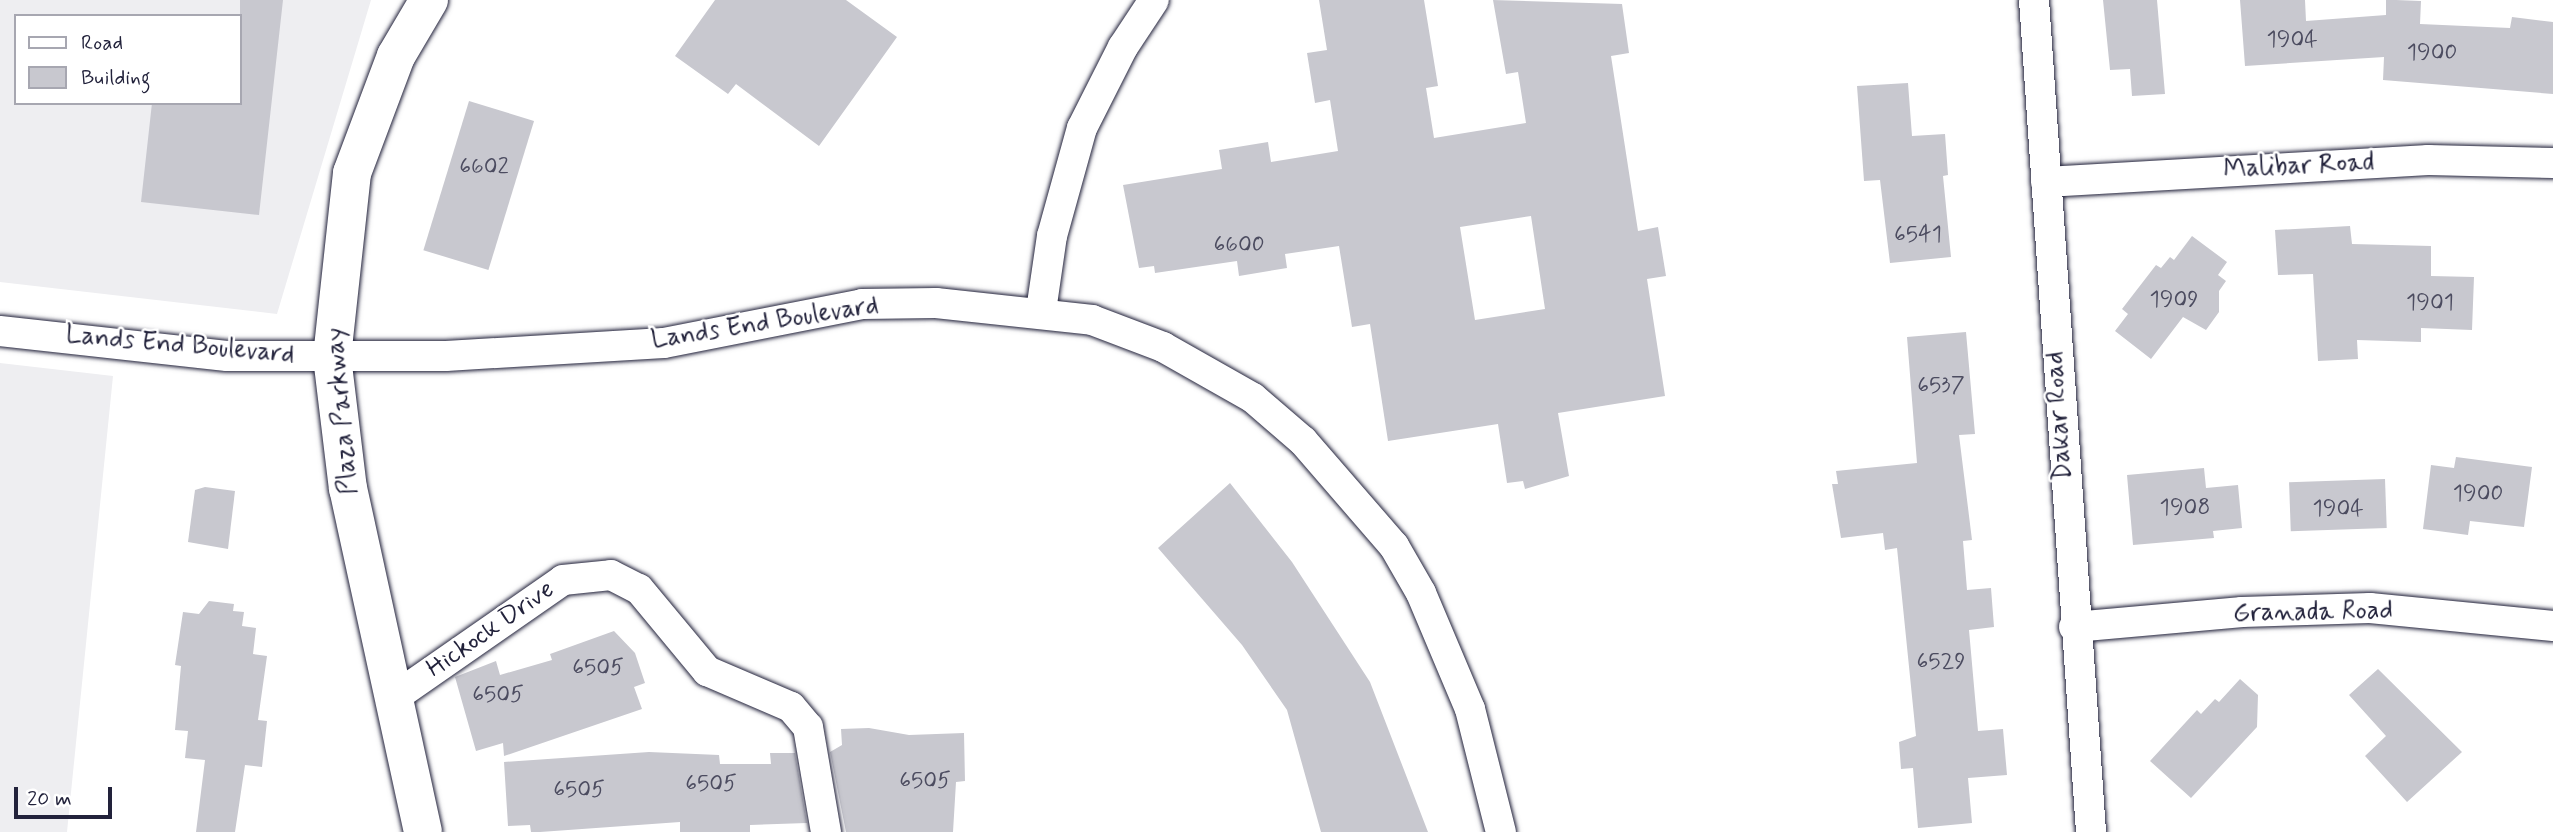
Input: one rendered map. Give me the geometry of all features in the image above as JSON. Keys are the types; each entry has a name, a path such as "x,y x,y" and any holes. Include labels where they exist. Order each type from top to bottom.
{"street":[{"name":"Plaza Parkway","path":"423,832 348,489 332,357 352,173 396,56 429,0"},
{"path":"1041,311 1052,236 1082,128 1123,47 1154,0"},
{"name":"Dakar Road","path":"2034,0 2074,627 2091,832"},
{"name":"Malibar Road","path":"2046,182 2428,160 2553,163"},
{"name":"Lands End Boulevard","path":"0,331 227,356 332,357 663,343 862,304 1041,311 1092,320 1163,346 1253,398 1303,441 1394,546 1421,593 1470,709 1501,832"},
{"name":"Hickock Drive","path":"392,699 563,580 611,575 639,589 706,671 791,707 808,727 826,832"},
{"name":"Granada Road","path":"2074,627 2242,612 2370,608 2553,626"}],"shaded area":[{"path":"0,0 371,0 277,314 0,282"},
{"path":"0,363 113,376 67,832 0,832"}],"building":[{"path":"240,0 283,0 259,215 141,202 152,105 242,105"},
{"path":"715,0 846,0 897,37 819,146 736,84 728,94 675,56"},
{"path":"1319,0 1424,0 1438,86 1426,88 1434,138 1526,123 1518,72 1506,74 1493,0 1622,4 1629,53 1611,56 1638,231 1658,227 1666,276 1647,279 1665,396 1558,413 1569,476 1525,489 1523,481 1507,483 1498,424 1388,441 1370,324 1352,327 1339,246 1285,254 1287,268 1239,276 1237,261 1155,273 1154,266 1139,268 1123,185 1222,169 1219,150 1268,142 1271,162 1338,151 1330,100 1315,103 1307,53 1327,50","holes":["1531,216 1545,309 1475,320 1460,227"]},
{"path":"2103,0 2157,0 2165,94 2132,96 2130,69 2110,70"},
{"path":"2240,0 2305,0 2306,21 2386,15 2386,0 2396,0 2421,1 2420,24 2510,28 2512,17 2553,22 2553,94 2383,80 2384,57 2245,66"},
{"path":"1908,83 1912,136 1945,134 1948,175 1943,176 1951,257 1890,263 1880,180 1864,181 1857,86"},
{"path":"469,101 534,121 488,270 423,250"},
{"path":"2350,226 2352,244 2431,246 2431,276 2474,277 2472,330 2421,328 2421,342 2357,340 2358,359 2318,361 2313,274 2278,275 2275,230"},
{"path":"2192,236 2227,262 2218,275 2226,281 2219,291 2219,312 2206,330 2183,317 2151,359 2115,331 2128,314 2122,309 2156,265 2161,268 2170,257 2174,260"},
{"path":"1966,332 1975,434 1959,435 1972,540 1963,541 1967,590 1991,588 1994,627 1969,630 1978,731 2003,729 2007,775 1968,778 1972,823 1918,828 1913,768 1901,769 1899,742 1916,736 1897,548 1885,550 1883,533 1841,538 1832,484 1838,484 1836,471 1917,463 1907,337"},
{"path":"2456,457 2532,467 2524,527 2470,521 2468,535 2423,529 2431,465 2454,468"},
{"path":"2204,468 2206,488 2238,485 2242,528 2213,531 2214,538 2133,545 2127,475"},
{"path":"2385,479 2387,528 2291,531 2289,482"},
{"path":"1230,483 1292,562 1370,682 1428,832 1321,832 1287,710 1242,645 1158,548"},
{"path":"205,487 235,491 228,549 188,542 195,490"},
{"path":"209,601 234,604 233,611 244,612 242,626 256,628 253,654 267,656 258,720 267,721 262,767 245,765 235,832 196,832 205,760 185,758 188,731 175,730 181,666 175,665 183,612 199,614"},
{"path":"614,631 635,653 645,683 634,687 642,709 504,756 503,743 476,751 455,677 496,661 500,675 552,660 550,654"},
{"path":"2378,669 2462,752 2407,802 2365,756 2386,736 2349,695"},
{"path":"2240,679 2258,695 2257,727 2191,798 2150,761 2197,710 2201,714 2215,699 2219,702"},
{"path":"869,728 909,735 964,733 965,781 956,782 953,832 846,832 830,752 842,745 841,729"},
{"path":"649,752 719,755 720,764 771,764 770,753 795,753 807,823 750,825 750,832 680,832 680,822 540,832 531,832 530,825 508,826 504,762"}]}
